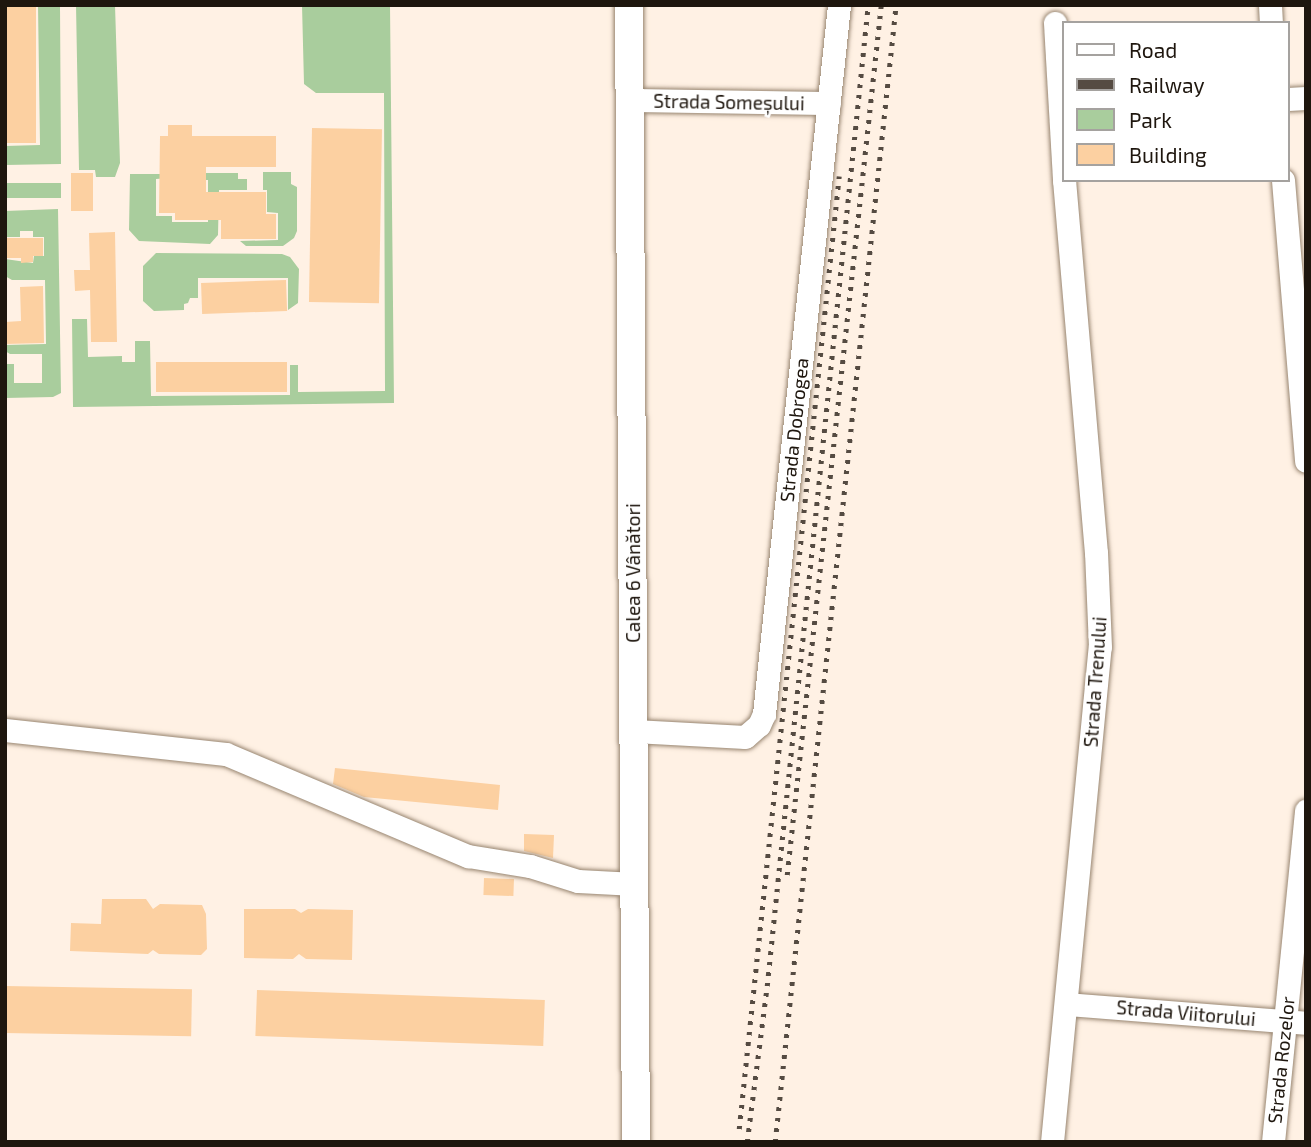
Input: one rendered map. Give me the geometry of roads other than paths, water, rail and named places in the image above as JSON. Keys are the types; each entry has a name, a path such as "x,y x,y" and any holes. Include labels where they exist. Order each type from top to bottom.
{"main road":[{"name":"Calea 6 Vânători","path":"629,5 636,1142"}],"street":[{"name":"Strada Dobrogea","path":"634,731 745,737 759,725 764,715 839,5"},
{"name":"Strada Trenului","path":"1055,23 1062,97"},
{"name":"Strada Someșului","path":"629,100 829,103"},
{"name":"Strada Trenului","path":"1052,1142 1100,646 1096,553 1064,182"},
{"path":"1283,182 1306,461"},
{"path":"5,730 226,754 468,856 530,866 578,881 635,884"},
{"name":"Strada Rozelor","path":"1273,1142 1295,1022 1306,811"},
{"name":"Strada Viitorului","path":"1067,1004 1295,1022"}],"railway":[{"path":"747,1142 767,986 868,5"},
{"path":"787,875 881,5"},
{"path":"775,1142 896,5"},
{"path":"739,1129 839,176"}]}
